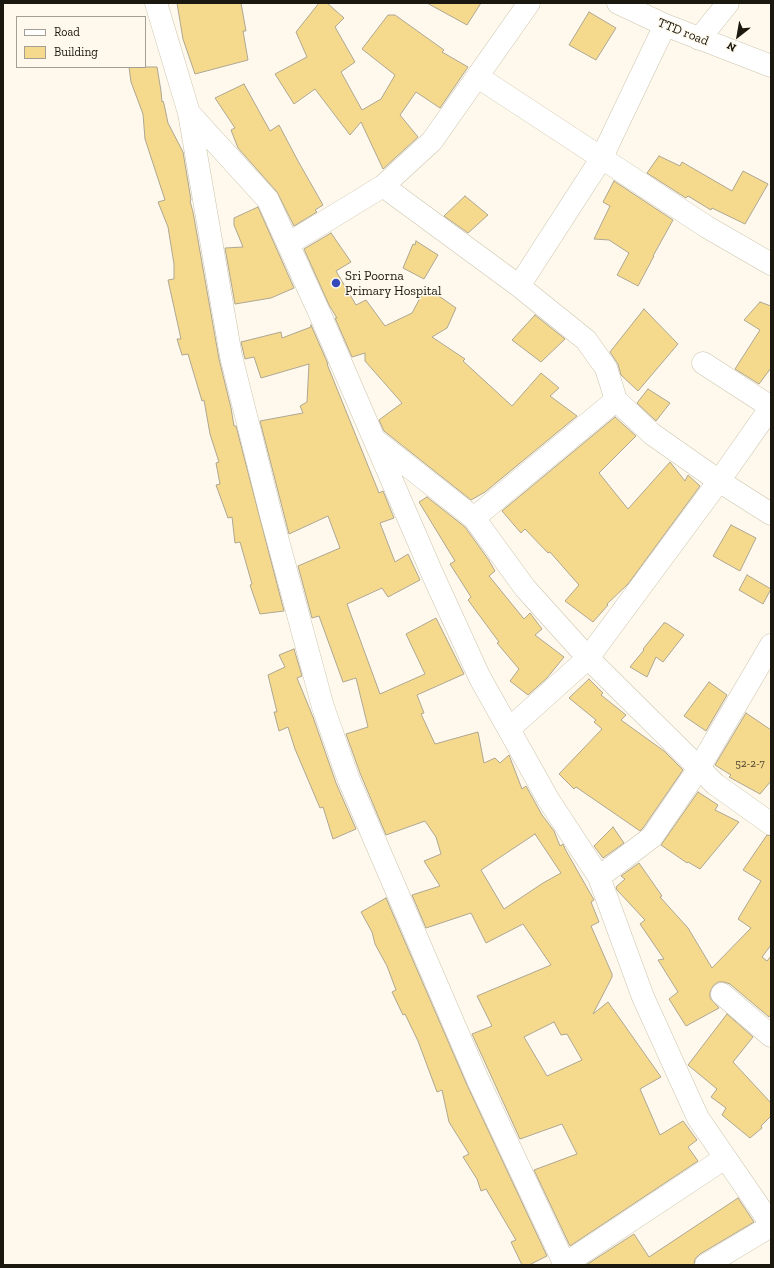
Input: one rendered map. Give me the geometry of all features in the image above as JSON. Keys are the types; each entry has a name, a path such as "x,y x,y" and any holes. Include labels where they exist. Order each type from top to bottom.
{"street":[{"path":"156,3 189,113 231,356 271,515 323,708 348,778 475,1073 565,1265 725,1158"},
{"path":"288,244 383,186 432,141 529,3"},
{"name":"TTD road","path":"618,3 665,25 771,66"},
{"path":"699,39 728,3"},
{"path":"519,286 602,159 665,25"},
{"path":"478,77 707,227 771,264"},
{"path":"189,113 268,200 319,312 432,572 477,670 548,799 599,877 643,997 698,1118 771,1225 706,1265"},
{"path":"383,186 519,286 586,340 606,368 616,400 652,434 719,481 771,514"},
{"path":"509,729 588,658 719,481 771,407 702,363"},
{"path":"474,518 616,400"},
{"path":"374,438 474,518 525,588 588,658 716,784 771,824"},
{"path":"599,877 652,837 699,768 771,645"},
{"path":"722,994 771,1036"}],"building":[{"path":"177,3 241,3 246,31 243,31 248,60 195,74 183,39"},
{"path":"319,3 327,3 344,18 335,27 355,62 341,72 362,110 381,99 395,75 362,49 388,15 395,15 444,50 442,52 468,67 440,108 416,92 400,115 418,137 383,169 361,122 350,135 315,89 294,104 275,74 307,57 296,32"},
{"path":"427,3 481,3 467,25"},
{"path":"589,12 616,28 596,60 569,45"},
{"path":"157,67 162,102 163,101 168,123 183,152 190,201 219,359 234,426 236,426 284,611 260,614 250,585 252,584 240,542 235,543 232,517 228,518 216,485 220,484 216,463 219,462 210,434 204,400 202,401 188,354 182,355 177,339 181,339 168,280 174,279 174,264 168,227 158,202 165,200 145,139 143,114 131,82 129,68"},
{"path":"244,84 270,131 279,125 323,205 315,210 317,212 294,226 277,192 238,148 231,130 235,128 215,98"},
{"path":"659,156 680,166 682,162 732,191 743,171 768,184 745,224 712,208 711,210 688,196 686,198 647,173"},
{"path":"614,181 673,220 638,286 617,275 629,253 609,240 594,239 610,206 603,202"},
{"path":"465,196 488,215 468,233 444,216"},
{"path":"258,207 294,288 271,298 235,304 225,248 243,247 234,225 234,218"},
{"path":"331,233 351,262 336,271 356,305 366,300 385,326 412,313 426,287 456,308 447,328 432,337 465,359 463,361 512,406 541,373 559,388 550,396 577,416 485,492 471,500 384,431 379,420 402,403 365,361 365,353 352,357 335,318 337,318 329,305 304,249"},
{"path":"416,241 438,255 424,279 403,268 413,244 415,245"},
{"path":"760,302 771,306 771,368 759,384 735,369 760,330 744,320"},
{"path":"644,309 678,344 638,391 621,375 618,364 610,352"},
{"path":"535,315 565,339 541,362 512,340"},
{"path":"311,325 379,493 383,491 394,518 380,523 395,562 408,554 420,580 388,597 382,588 347,604 380,694 425,674 406,634 436,618 464,674 417,695 424,713 421,714 435,744 478,732 484,763 495,758 500,763 509,755 522,789 526,786 542,815 554,831 560,846 563,844 594,900 591,902 599,922 591,926 612,977 593,1014 608,1002 661,1077 640,1089 660,1135 683,1121 697,1140 688,1147 698,1161 570,1246 534,1170 577,1154 562,1124 520,1139 472,1034 492,1026 477,996 551,965 523,924 486,943 471,913 426,928 412,895 440,886 424,861 441,854 436,837 425,821 386,835 360,773 346,734 368,727 356,678 343,682 319,616 312,618 298,566 340,548 328,516 289,534 260,421 303,413 300,406 307,402 309,364 261,378 254,357 245,359 241,342 281,332 282,338 311,327","holes":["535,834 561,873 504,909 481,870","554,1022 561,1035 567,1034 582,1060 547,1076 524,1037"]},
{"path":"648,389 670,403 656,421 637,403"},
{"path":"615,417 636,436 599,473 628,509 670,462 685,481 688,475 700,486 628,584 607,604 608,605 593,622 565,601 579,585 550,552 548,553 525,529 521,533 502,511"},
{"path":"427,497 465,527 495,571 489,576 524,619 530,613 542,629 535,635 564,657 547,678 528,695 510,681 519,669 497,643 499,642 468,600 471,597 450,564 455,561 419,502"},
{"path":"731,525 756,538 740,571 713,556"},
{"path":"747,575 771,589 763,604 739,590"},
{"path":"664,623 684,635 663,662 656,657 647,677 630,667"},
{"path":"294,649 302,676 297,678 313,717 336,783 356,829 333,839 323,807 320,808 295,749 288,727 279,731 274,712 277,712 268,675 285,667 279,655"},
{"path":"589,679 603,693 601,695 626,715 621,720 664,751 683,770 640,831 576,787 574,789 559,774 602,729 594,722 596,720 569,698"},
{"path":"709,682 727,695 706,731 684,716"},
{"path":"746,713 771,730 771,781 760,794 729,777 731,775 715,765"},
{"path":"698,792 718,805 715,810 739,822 700,869 688,862 687,863 661,845"},
{"path":"613,827 624,843 603,858 594,846"},
{"path":"767,835 771,836 771,945 762,957 767,961 771,956 771,1014 769,1017 730,984 718,982 713,986 710,992 710,998 719,1008 686,1026 669,999 678,992 658,960 664,959 640,924 645,920 617,890 616,887 625,879 621,876 639,863 662,896 660,897 688,928 712,968 751,928 738,919 761,881 743,870"},
{"path":"386,898 467,1085 547,1256 529,1265 522,1265 511,1242 516,1240 486,1189 481,1191 477,1179 463,1157 469,1154 449,1122 442,1090 437,1092 418,1041 392,992 396,990 387,966 375,944 372,932 361,912"},
{"path":"727,1014 753,1037 733,1062 771,1103 771,1116 761,1126 762,1128 750,1138 722,1115 726,1108 711,1097 717,1089 688,1065"},
{"path":"738,1198 754,1222 700,1254 695,1259 694,1265 586,1265 634,1234 649,1257"}],"place":[{"name":"Sri Poorna Primary Hospital","path":"336,283"}]}
